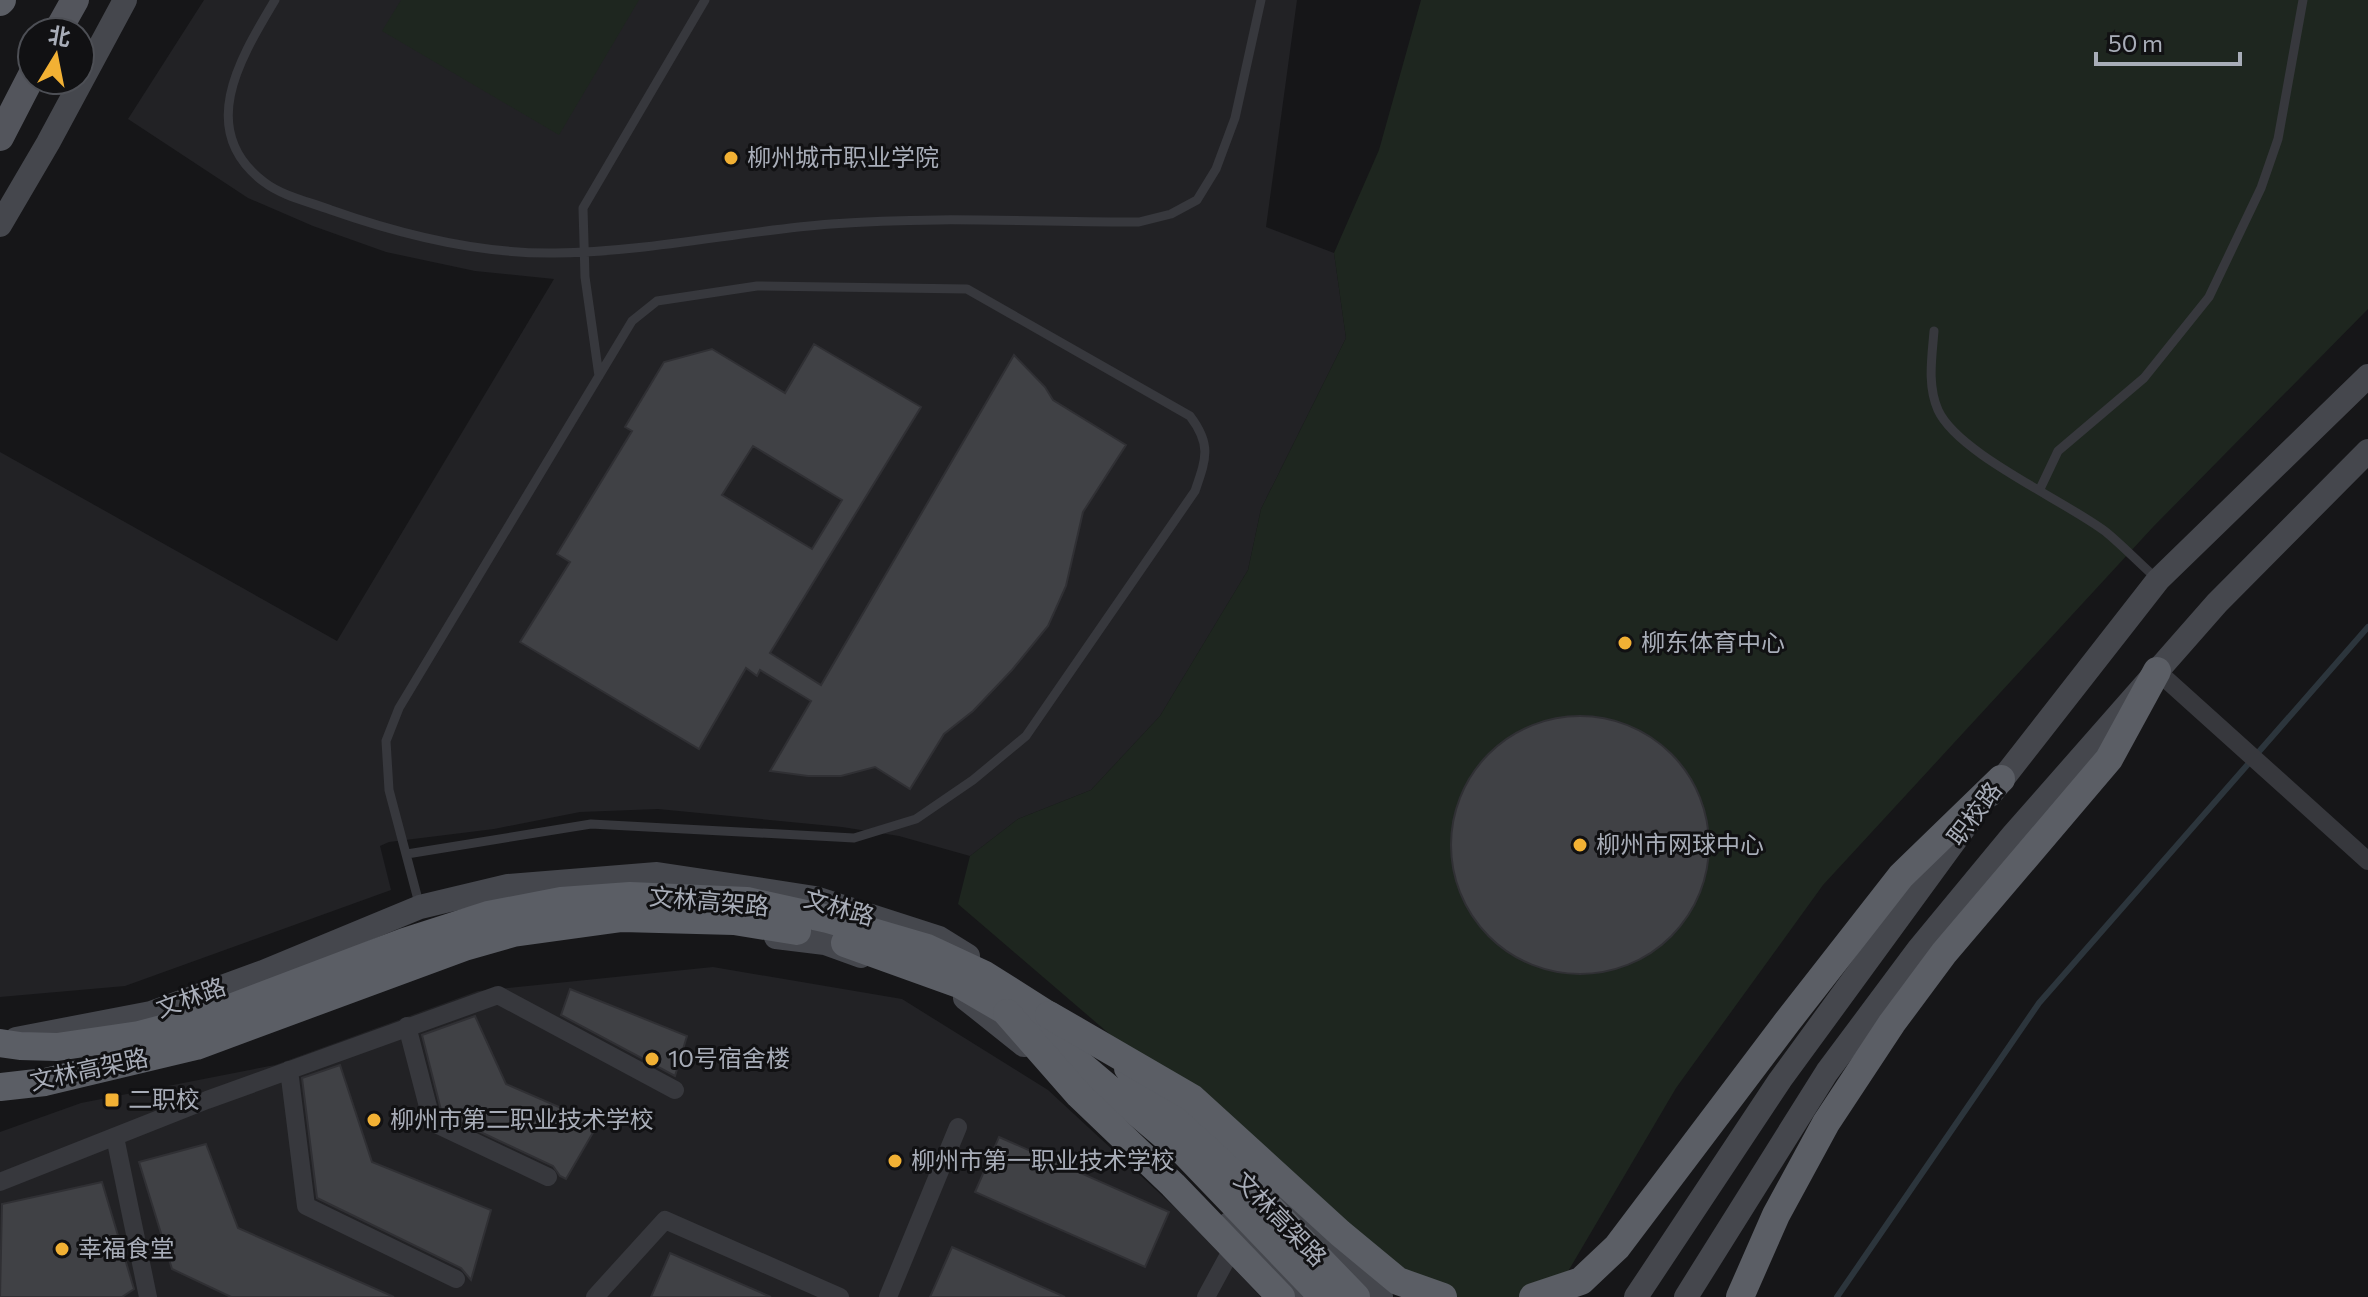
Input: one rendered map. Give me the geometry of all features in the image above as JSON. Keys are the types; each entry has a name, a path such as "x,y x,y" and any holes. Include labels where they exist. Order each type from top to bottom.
{"highway":[{"path":"1740,1297 1776,1215 1826,1123 1892,1023 1944,953 2109,759 2157,671"},
{"path":"1533,1297 1581,1281 1617,1247 1901,876 2001,779"},
{"name":"文林高架路","path":"0,1042 57,1047 139,1035 204,1018 404,942 488,915 561,901 630,896 747,901 842,923 927,948 985,975 1049,1015 1130,1069 1356,1297"},
{"name":"文林高架路","path":"0,1087 45,1082 196,1046 476,943 513,933 622,918 734,921 786,928 862,948 959,984 1042,1032 1185,1153 1323,1297"},
{"path":"1007,1013 1079,1095 1173,1185 1281,1297"},
{"path":"1049,1015 1192,1098 1340,1233 1398,1281 1443,1297"}],"main road":[{"path":"0,225 125,0"},
{"path":"0,10 3,1"},
{"path":"0,137 21,96"},
{"name":"职校路","path":"1636,1297 1780,1080 1886,932 2001,779 2158,580 2368,376"},
{"name":"职校路","path":"1686,1297 1827,1072 1909,963 2013,835 2217,603 2368,451"},
{"name":"文林路","path":"0,1042 151,1013 263,972 420,907 508,886 657,874 815,898 939,938 1063,1014 1162,1081 1381,1297"},
{"name":"文林路","path":"0,1098 152,1064 216,1044 478,947 663,925 825,943 955,990 1163,1157 1304,1297"}],"street":[{"path":"2157,671 2368,861"},
{"path":"0,1182 289,1070 498,995 675,1090"},
{"path":"407,1026 432,1122 548,1177"},
{"path":"289,1070 306,1206 456,1279"},
{"path":"888,1297 958,1127"},
{"path":"115,1137 148,1297"},
{"path":"595,1297 665,1220 840,1297"},
{"path":"1206,1297 1240,1235"}],"lane":[{"path":"275,0 235,72 229,98 228,129 240,158 265,183 367,223 462,246 554,253 658,246 829,224 926,219 1139,222 1171,214 1197,200 1216,169 1235,118 1261,0"},
{"path":"599,376 583,251 583,208 705,0"},
{"path":"2040,489 2058,451 2144,378 2209,297 2261,188 2278,139 2303,0"},
{"path":"407,854 591,824 854,838 916,819 973,780 1026,736 1195,491 1205,462 1203,433 1190,416 967,289 757,286 657,301 632,321 399,708 386,741 389,790 420,907"},
{"path":"1934,331 1930,375 1938,409 1950,430 1973,449 2105,532 2158,580"}],"shaded area":[{"path":"204,0 1297,0 1266,227 1334,253 1346,338 1261,509 1248,570 1160,716 1091,790 1018,819 970,856 899,836 842,827 658,809 580,812 494,829 389,842 380,846 391,890 125,986 0,997 0,452 337,641 554,279 475,271 386,252 313,226 248,198 128,119"},
{"path":"401,0 639,0 559,135 382,31"},
{"name":"柳东体育中心","path":"1421,0 2368,0 2368,309 2153,527 1823,885 1676,1088 1553,1297 1416,1297 958,904 970,856 1018,819 1091,790 1160,716 1248,570 1261,509 1346,338 1334,253 1379,150"},
{"path":"713,967 902,999 1048,1090 1182,1214 1261,1297 0,1297 0,1132 81,1103 275,1065 478,991"}],"building":[{"path":"814,344 921,407 770,653 821,685 1014,355 1045,387 1053,400 1126,445 1083,512 1066,586 1048,626 973,711 944,734 910,789 875,767 841,776 770,771 811,701 760,670 757,676 746,668 699,749 520,642 570,562 557,554 632,431 625,427 664,362 712,349 785,393","holes":["753,446 842,500 812,549 722,495"]},
{"name":"柳州市网球中心","path":"1580,716 1605,718 1641,731 1662,745 1680,763 1694,784 1704,808 1709,845 1707,870 1694,906 1680,927 1662,945 1641,959 1617,969 1580,974 1555,972 1519,959 1498,945 1480,927 1466,906 1456,882 1451,845 1453,820 1466,784 1480,763 1498,745 1519,731 1543,721"},
{"name":"10号宿舍楼","path":"570,989 687,1036 675,1076 561,1015"},
{"path":"475,1016 506,1084 598,1124 566,1179 553,1166 442,1114 422,1035"},
{"path":"340,1065 372,1162 491,1210 471,1280 461,1268 317,1198 302,1078"},
{"path":"999,1137 1169,1212 1145,1267 975,1192"},
{"path":"206,1144 238,1228 394,1297 231,1297 172,1269 139,1162"},
{"name":"幸福食堂","path":"102,1182 134,1289 122,1297 0,1297 2,1204"},
{"path":"952,1247 1065,1297 930,1297"},
{"path":"670,1253 771,1297 651,1297"}],"waterway":[{"path":"1837,1297 2039,1003 2368,627"}],"place":[{"name":"柳州城市职业学院","path":"731,158"},
{"name":"柳东体育中心","path":"1625,643"},
{"name":"柳州市网球中心","path":"1580,845"},
{"name":"10号宿舍楼","path":"652,1059"},
{"name":"二职校","path":"112,1100"},
{"name":"柳州市第二职业技术学校","path":"374,1120"},
{"name":"柳州市第一职业技术学校","path":"895,1161"},
{"name":"幸福食堂","path":"62,1249"}]}
